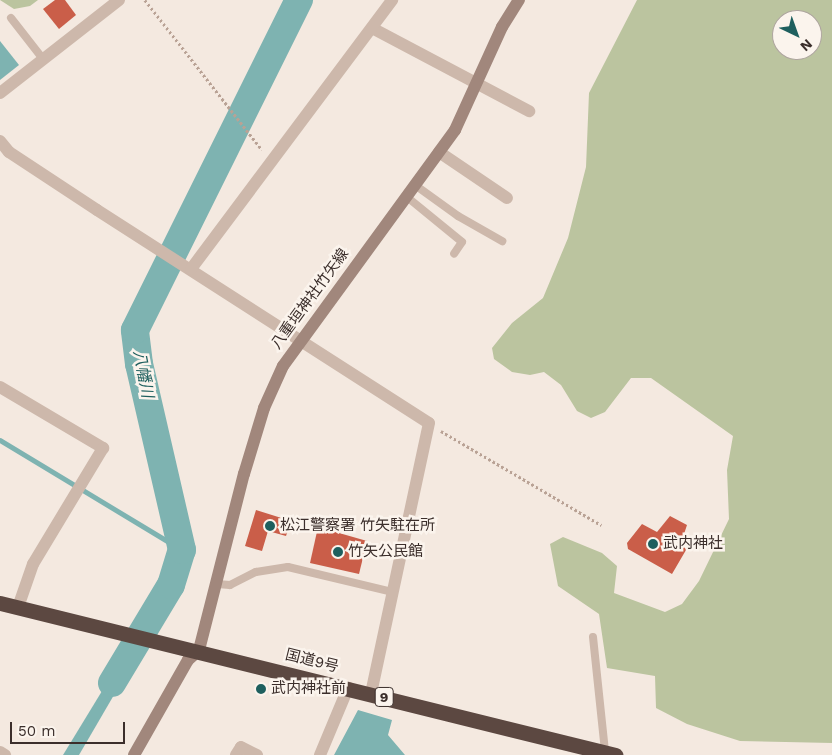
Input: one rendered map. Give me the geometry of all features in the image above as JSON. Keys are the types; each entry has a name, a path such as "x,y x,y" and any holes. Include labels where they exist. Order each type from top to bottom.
{"highway":[{"name":"国道9号","path":"0,603 199,650 348,688 566,749 610,754"}],"main road":[{"name":"八重垣神社竹矢線","path":"199,650 264,408 300,339 439,152 477,86 502,28 519,0"},
{"path":"134,755 188,660 199,650"}],"street":[{"path":"0,93 119,0"},
{"path":"191,269 392,0"},
{"path":"372,28 477,86 529,111"},
{"path":"0,141 9,152 428,423 371,694"},
{"path":"439,152 507,198"},
{"path":"0,387 103,448 33,564 18,607"},
{"path":"320,755 348,688"},
{"path":"236,755 241,747 257,755"},
{"path":"0,752 5,755"}],"lane":[{"path":"11,18 43,59"},
{"path":"415,185 458,216 502,241"},
{"path":"406,196 462,242 454,254"},
{"path":"217,584 230,586 256,572 288,567 393,592"},
{"path":"594,637 610,754"}],"path":[{"path":"145,0 271,162"},
{"path":"428,423 601,525"}],"green space":[{"path":"0,0 38,0 30,6 14,9"},
{"path":"637,0 832,0 832,743 740,741 687,724 656,708 655,676 607,668 599,614 558,586 550,544 563,537 602,553 617,566 614,593 665,612 682,604 699,581 729,519 727,470 733,436 651,378 631,378 605,412 591,418 577,411 561,385 544,372 530,375 512,372 494,359 492,348 512,323 543,298 568,238 586,167 589,93"}],"water":[{"path":"0,41 19,65 0,80"},
{"path":"127,650 139,652 79,755 63,755"},
{"path":"358,710 392,720 388,735 405,755 334,755"}],"building":[{"path":"55,0 65,0 76,15 59,29 43,9"},
{"name":"松江警察署 竹矢駐在所","path":"256,510 291,521 286,536 268,531 262,551 245,546"},
{"name":"武内神社","path":"670,516 687,525 684,534 693,538 672,574 628,549 627,543 642,524 657,532"},
{"name":"竹矢公民館","path":"318,527 367,541 359,574 310,563"}],"waterway":[{"name":"八幡川","path":"112,683 171,585 182,550 139,364 135,330 299,0"},
{"path":"0,440 182,550"}],"place":[{"name":"松江警察署 竹矢駐在所","path":"270,526"},
{"name":"武内神社","path":"653,544"},
{"name":"竹矢公民館","path":"338,552"},
{"name":"武内神社前","path":"261,689"}]}
